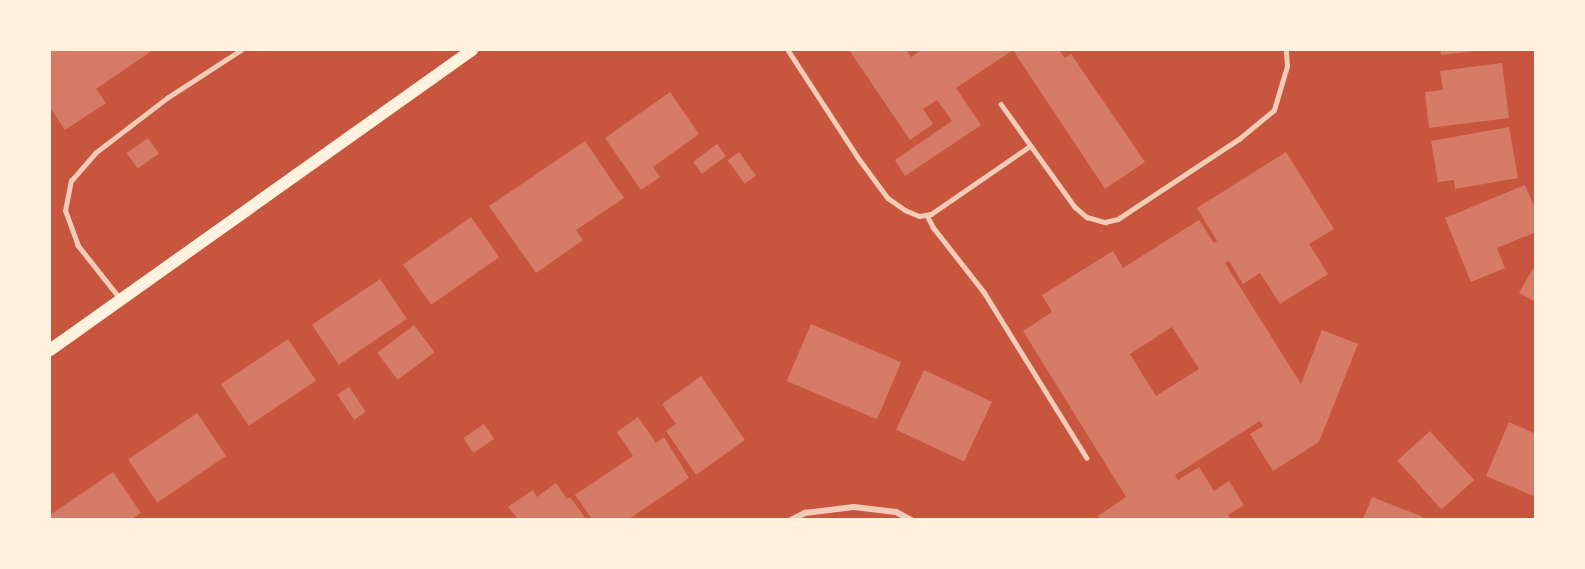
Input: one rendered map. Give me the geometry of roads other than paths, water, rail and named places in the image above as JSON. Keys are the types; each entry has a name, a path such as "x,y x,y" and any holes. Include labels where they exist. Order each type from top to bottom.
{"main road":[{"path":"50,350 472,50"}],"street":[{"path":"791,519 805,513 854,507 896,512 911,519"}],"lane":[{"path":"120,300 78,246 65,211 72,181 95,153 167,98 241,50"},
{"path":"788,50 857,156 888,198 905,210 919,216 927,215 1030,146"},
{"path":"1001,105 1075,207 1087,217 1105,222 1118,219 1239,139 1274,110 1287,66 1286,50"},
{"path":"927,215 933,227 984,292 1087,458"}]}
